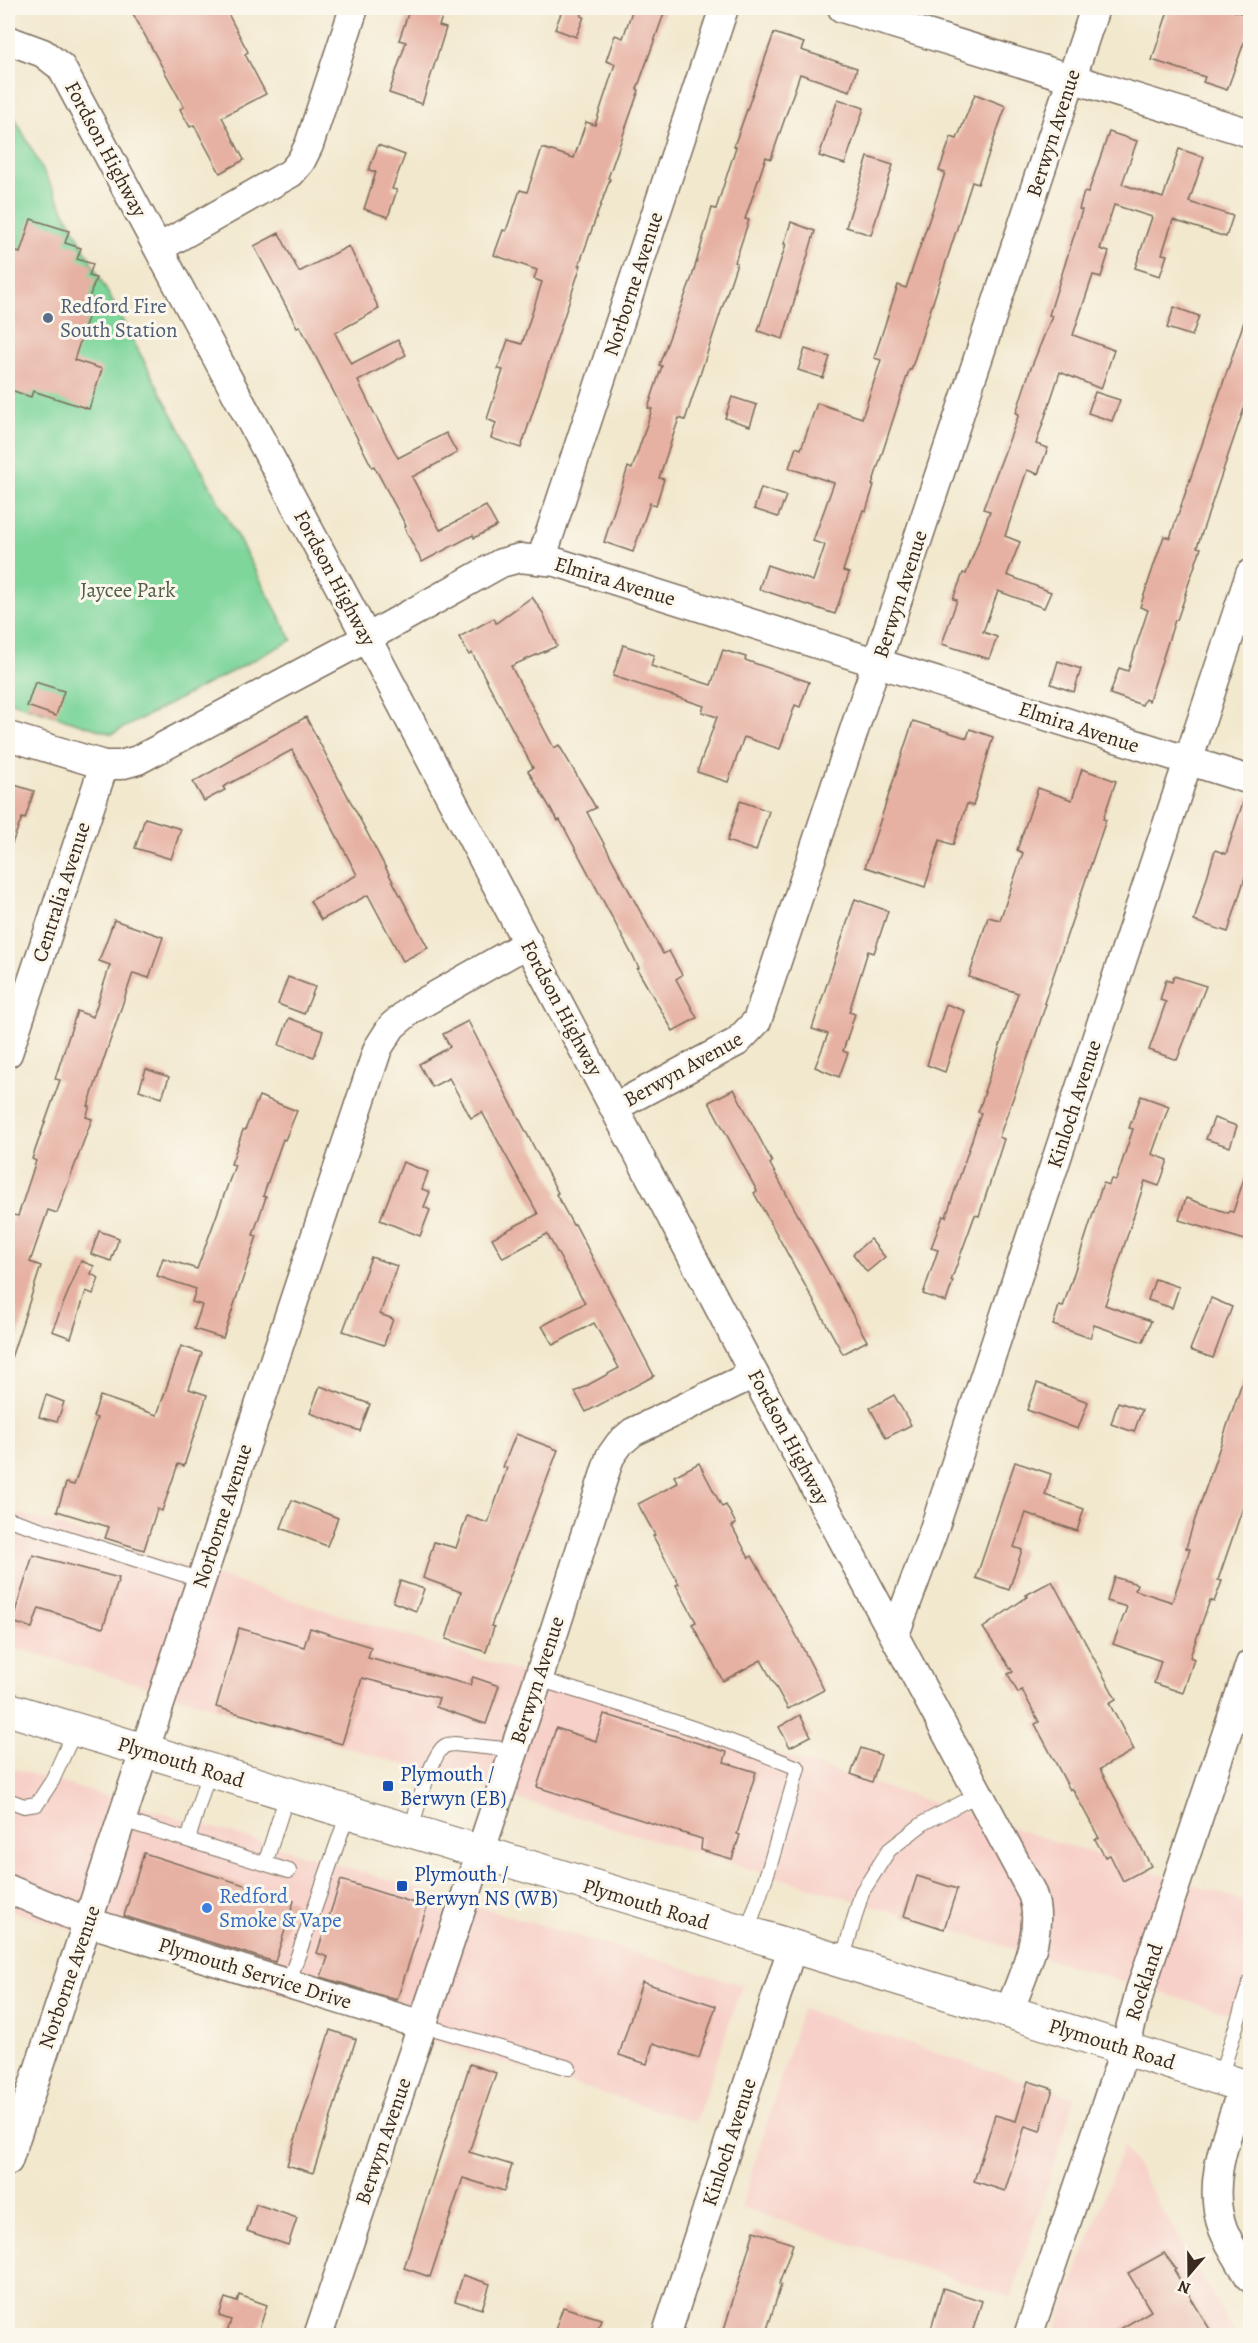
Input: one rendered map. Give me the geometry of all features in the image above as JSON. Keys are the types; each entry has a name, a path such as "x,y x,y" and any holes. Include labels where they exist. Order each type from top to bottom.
{"main road":[{"name":"Plymouth Road","path":"8,1709 1009,2012 1238,2084"}],"street":[{"path":"159,248 291,173 301,161 309,145 354,8"},
{"name":"Norborne Avenue","path":"541,560 724,8"},
{"path":"842,8 1251,133"},
{"name":"Berwyn Avenue","path":"615,1107 737,1042 757,1022 1095,8"},
{"name":"Fordson Highway","path":"8,40 43,53 61,67 367,638 1035,1902 1037,1919 1035,1935 1009,2012"},
{"name":"Elmira Avenue","path":"8,736 104,765 120,765 138,760 501,564 520,558 556,562 1251,780"},
{"name":"Kinloch Avenue","path":"895,1634 932,1535 1251,574"},
{"name":"Centralia Avenue","path":"8,1053 104,765"},
{"name":"Norborne Avenue","path":"8,2161 378,1048 392,1026 412,1009 528,943"},
{"name":"Berwyn Avenue","path":"318,2336 610,1457 620,1443 633,1432 754,1374"},
{"name":"Rockland","path":"1028,2336 1125,2048 1140,1990 1251,1664"},
{"name":"Plymouth Service Drive","path":"8,1889 88,1922 422,2025"},
{"name":"Kinloch Avenue","path":"666,2336 792,1948"},
{"path":"1238,2084 1217,2171 1216,2195 1222,2226 1249,2273"}],"lane":[{"path":"8,1520 201,1580"},
{"path":"538,1679 662,1716 730,1740 798,1768 770,1864 746,1934"},
{"path":"8,1800 24,1806 37,1804 52,1781 75,1730"},
{"path":"410,1832 438,1752 445,1746 454,1744 514,1750"},
{"path":"188,1840 209,1771"},
{"path":"264,1864 287,1794"},
{"path":"842,1963 862,1892 889,1850 925,1822 979,1794"},
{"path":"288,1984 348,1813"},
{"path":"122,1821 289,1871"},
{"path":"1238,2084 1251,1982"},
{"path":"422,2025 569,2068"}],"shaded area":[{"path":"8,1510 1250,1903 1250,2020 8,1645"},
{"path":"8,1767 742,1985 696,2122 8,1910"},
{"path":"802,2009 1075,2098 1011,2298 741,2207"},
{"path":"1124,2145 1236,2335 1053,2335"}],"green space":[{"name":"Jaycee Park","path":"14,116 292,640 112,734 8,701 8,135"}],"building":[{"path":"130,8 225,8 248,52 245,54 266,94 222,117 244,160 220,173 194,125 190,127 180,109 184,107"},
{"path":"410,8 445,8 439,26 446,28 422,104 389,93 406,42 399,40"},
{"path":"563,8 584,8 581,16 584,17 576,37 555,29"},
{"path":"633,8 666,8 579,265 581,265 521,448 491,438 496,423 487,419 503,370 498,369 508,340 522,344 542,282 534,279 537,270 494,255 503,230 506,231 520,190 527,192 542,148 574,158 586,122 595,125 615,64 606,61 615,35 623,38"},
{"path":"1169,8 1225,8 1251,16 1251,23 1227,90 1203,82 1205,77 1152,60"},
{"path":"774,33 804,43 801,50 857,68 850,91 800,74 771,159 766,157 745,219 749,220 735,262 737,263 685,420 679,418 659,478 664,479 656,505 650,503 633,552 604,542 628,467 632,469 652,409 648,408 662,366 659,365 692,277 712,208 716,209 736,147 734,146"},
{"path":"975,94 1006,106 978,184 972,182 911,370 909,370 872,485 874,485 866,511 863,510 843,571 849,573 835,614 759,589 767,565 813,581 825,545 813,541 834,483 789,468 796,447 801,449 817,403 862,418 881,360 874,358 898,285 906,288 945,173 939,171 951,137 957,139"},
{"path":"838,99 864,108 845,164 819,156"},
{"path":"1109,132 1137,141 1122,184 1163,198 1179,149 1204,157 1189,202 1233,216 1226,237 1173,220 1162,254 1167,255 1160,276 1135,268 1152,217 1114,205 1100,249 1109,252 1101,277 1093,275 1073,335 1114,350 1101,389 1060,372 1036,444 1048,448 1038,474 1027,470 1005,536 1020,542 1007,575 1051,592 1044,608 998,591 983,632 997,637 989,659 942,644 957,600 953,599 963,573 966,574 990,511 983,509 1019,414 1016,413 1029,373 1052,316 1049,315 1082,210 1079,209 1084,192 1088,193"},
{"path":"378,145 405,155 392,189 397,190 388,217 364,209 376,172 369,170"},
{"path":"868,157 893,165 871,235 846,227"},
{"name":"Redford Fire South Station","path":"31,219 69,231 65,243 81,248 77,259 93,264 89,276 96,278 89,298 94,299 74,360 102,369 89,409 33,391 31,397 8,389 8,262 11,250 20,253"},
{"path":"791,222 815,231 783,339 758,331"},
{"path":"279,233 299,272 349,246 379,309 335,333 351,364 398,340 406,355 358,381 371,407 398,458 446,433 457,453 412,477 440,530 486,506 497,526 474,538 473,535 422,562 404,527 406,526 374,466 372,467 300,326 297,327 254,246"},
{"path":"1174,307 1199,316 1192,336 1167,328"},
{"path":"1247,313 1251,314 1251,388 1197,547 1201,548 1186,594 1177,620 1175,620 1149,701 1145,699 1142,705 1110,694 1119,668 1128,671 1148,610 1140,607 1164,536 1170,538"},
{"path":"805,349 830,357 823,378 798,370"},
{"path":"1095,392 1120,400 1112,421 1088,413"},
{"path":"732,397 757,405 750,426 725,418"},
{"path":"761,488 786,496 778,517 754,509"},
{"path":"532,597 543,613 557,646 511,666 554,748 559,745 596,808 587,812 663,954 669,951 682,975 676,979 697,1018 673,1031 637,969 639,968 560,820 558,821 528,771 533,768 472,653 469,655 459,637 494,618 496,623"},
{"path":"623,645 654,655 651,666 711,685 723,650 809,682 800,707 795,705 780,749 744,737 728,782 697,772 717,717 702,712 704,706 613,676"},
{"path":"1058,661 1081,669 1074,692 1051,684"},
{"path":"35,682 64,691 56,716 27,706"},
{"path":"306,717 428,948 403,961 368,895 321,920 310,901 357,875 292,750 223,787 225,790 204,801 193,782"},
{"path":"913,721 967,738 970,729 993,737 973,806 967,804 953,845 940,840 925,887 865,867"},
{"path":"1082,769 1116,781 1103,819 1106,820 1044,1003 1046,1004 999,1137 1004,1139 990,1183 979,1216 975,1215 951,1281 953,1281 946,1302 923,1294 938,1250 931,1248 943,1216 946,1217 981,1113 978,1112 984,1092 1018,993 969,977 988,917 1000,920 1023,853 1017,850 1038,788 1072,800"},
{"path":"8,783 34,791 25,819 22,818 9,851"},
{"path":"1245,796 1251,796 1251,858 1228,932 1194,921 1215,850 1226,854"},
{"path":"740,801 769,811 756,851 727,841"},
{"path":"145,818 181,829 171,859 135,848"},
{"path":"855,899 888,911 874,953 868,951 849,1012 855,1014 843,1051 848,1053 839,1077 815,1067 828,1034 812,1029"},
{"path":"114,920 163,937 149,978 133,973 88,1106 90,1106 86,1117 92,1119 57,1213 48,1210 30,1262 41,1266 11,1358 8,1357 8,1232 13,1215 18,1216 36,1161 32,1159 60,1080 55,1079 77,1011 93,1017 110,965 99,961"},
{"path":"1174,976 1206,986 1177,1060 1149,1050 1166,1002 1160,1000 1166,980 1172,982"},
{"path":"288,977 315,987 304,1014 278,1004"},
{"path":"946,1004 965,1011 945,1072 927,1065"},
{"path":"289,1018 323,1031 314,1057 279,1045"},
{"path":"468,1021 558,1193 556,1194 573,1225 575,1224 654,1376 586,1412 575,1392 619,1368 594,1323 553,1345 542,1326 585,1303 547,1234 503,1258 492,1238 538,1214 482,1112 471,1118 449,1078 432,1087 419,1064 450,1047 443,1034"},
{"path":"146,1069 169,1077 162,1098 139,1090"},
{"path":"734,1089 772,1162 770,1164 867,1341 843,1354 754,1193 757,1191 709,1102"},
{"path":"259,1096 297,1111 285,1140 283,1139 263,1196 266,1197 253,1235 257,1236 223,1338 194,1329 202,1305 192,1302 196,1289 157,1276 163,1258 197,1269 235,1165 231,1164 243,1130 245,1130"},
{"path":"1141,1096 1169,1106 1152,1154 1168,1160 1159,1186 1145,1181 1105,1305 1151,1321 1143,1342 1094,1325 1090,1338 1053,1325 1059,1306 1063,1307 1103,1183 1109,1185 1111,1179 1116,1180 1133,1129 1129,1128"},
{"path":"1214,1118 1237,1126 1230,1147 1206,1139"},
{"path":"403,1162 428,1172 422,1189 430,1192 424,1207 430,1210 420,1236 380,1220"},
{"path":"1247,1170 1251,1171 1251,1225 1245,1240 1179,1220 1186,1198 1228,1213 1233,1212"},
{"path":"99,1231 119,1238 111,1261 91,1254"},
{"path":"870,1239 885,1257 867,1272 853,1254"},
{"path":"371,1257 397,1266 380,1314 393,1319 384,1345 343,1331"},
{"path":"81,1261 94,1266 91,1274 99,1278 93,1294 86,1291 71,1338 52,1331"},
{"path":"1155,1279 1179,1287 1172,1308 1148,1300"},
{"path":"1211,1298 1232,1307 1213,1358 1190,1350"},
{"path":"181,1346 202,1353 189,1389 207,1395 184,1466 178,1464 162,1511 157,1509 144,1550 105,1538 109,1527 57,1511 66,1483 74,1485 97,1418 93,1417 100,1396 157,1415"},
{"path":"1248,1365 1251,1365 1251,1484 1218,1580 1222,1581 1214,1602 1210,1600 1190,1657 1194,1659 1183,1693 1154,1683 1161,1661 1113,1644 1127,1607 1107,1601 1114,1577 1137,1584 1135,1590 1172,1602 1190,1549 1186,1548 1192,1528"},
{"path":"1037,1383 1088,1402 1078,1429 1027,1410"},
{"path":"320,1386 370,1404 360,1431 310,1413"},
{"path":"46,1395 64,1402 57,1422 39,1417"},
{"path":"894,1395 911,1425 886,1438 870,1408"},
{"path":"1118,1402 1142,1410 1134,1432 1111,1424"},
{"path":"516,1434 558,1450 491,1626 494,1627 486,1652 446,1639 461,1592 423,1578 434,1542 456,1548 467,1516 488,1523 507,1468 503,1467"},
{"path":"1015,1462 1051,1474 1045,1495 1084,1509 1077,1531 1026,1513 1014,1547 1022,1550 1009,1590 976,1578"},
{"path":"699,1463 722,1507 726,1505 736,1524 732,1526 749,1558 752,1556 793,1629 824,1690 788,1709 761,1660 723,1681 692,1624 696,1622 676,1585 679,1584 638,1504 678,1483 674,1476"},
{"path":"292,1500 338,1518 327,1546 281,1528"},
{"path":"33,1555 119,1578 103,1628 39,1608 32,1628 12,1622"},
{"path":"400,1581 424,1589 416,1611 393,1602"},
{"path":"1052,1581 1116,1699 1109,1703 1134,1750 1100,1769 1151,1866 1123,1881 1110,1855 1105,1857 1095,1839 1099,1838 1035,1724 1039,1722 1022,1690 1018,1693 1008,1674 1013,1672 983,1628 1028,1596 1026,1595"},
{"path":"239,1628 304,1647 310,1628 371,1647 368,1658 470,1685 473,1677 499,1686 486,1724 436,1707 439,1698 362,1678 342,1744 216,1707"},
{"path":"604,1714 727,1752 724,1762 756,1772 737,1834 740,1835 732,1859 701,1850 702,1839 537,1787 556,1728 596,1741"},
{"path":"800,1715 811,1736 790,1747 779,1727"},
{"path":"861,1748 881,1755 872,1782 851,1774"},
{"path":"144,1853 294,1901 275,1962 124,1916"},
{"path":"917,1876 957,1889 944,1929 904,1916"},
{"path":"341,1880 427,1907 397,2000 321,1977 328,1957 317,1953"},
{"path":"642,1982 716,2006 699,2058 653,2043 647,2064 619,2055"},
{"path":"330,2030 356,2039 313,2173 287,2165"},
{"path":"470,2064 496,2073 469,2152 512,2165 504,2191 463,2178 430,2277 404,2268"},
{"path":"1028,2081 1053,2089 1040,2131 1025,2126 1005,2191 974,2181 995,2115 1016,2121"},
{"path":"256,2204 297,2218 288,2245 247,2231"},
{"path":"754,2231 793,2244 779,2284 781,2285 765,2336 722,2336"},
{"path":"1164,2253 1176,2269 1174,2270 1214,2336 1108,2336 1151,2311 1128,2273"},
{"path":"463,2275 490,2284 482,2309 455,2301"},
{"path":"943,2288 982,2301 971,2336 929,2336"},
{"path":"239,2295 267,2305 257,2336 226,2336 231,2320 219,2316 225,2298 237,2302"},
{"path":"563,2307 601,2319 596,2336 553,2336"}],"place":[{"name":"Redford Fire South Station","path":"48,318"},
{"name":"Plymouth / Berwyn (EB)","path":"388,1786"},
{"name":"Plymouth / Berwyn NS (WB)","path":"402,1886"},
{"name":"Redford Smoke & Vape","path":"207,1908"}]}
